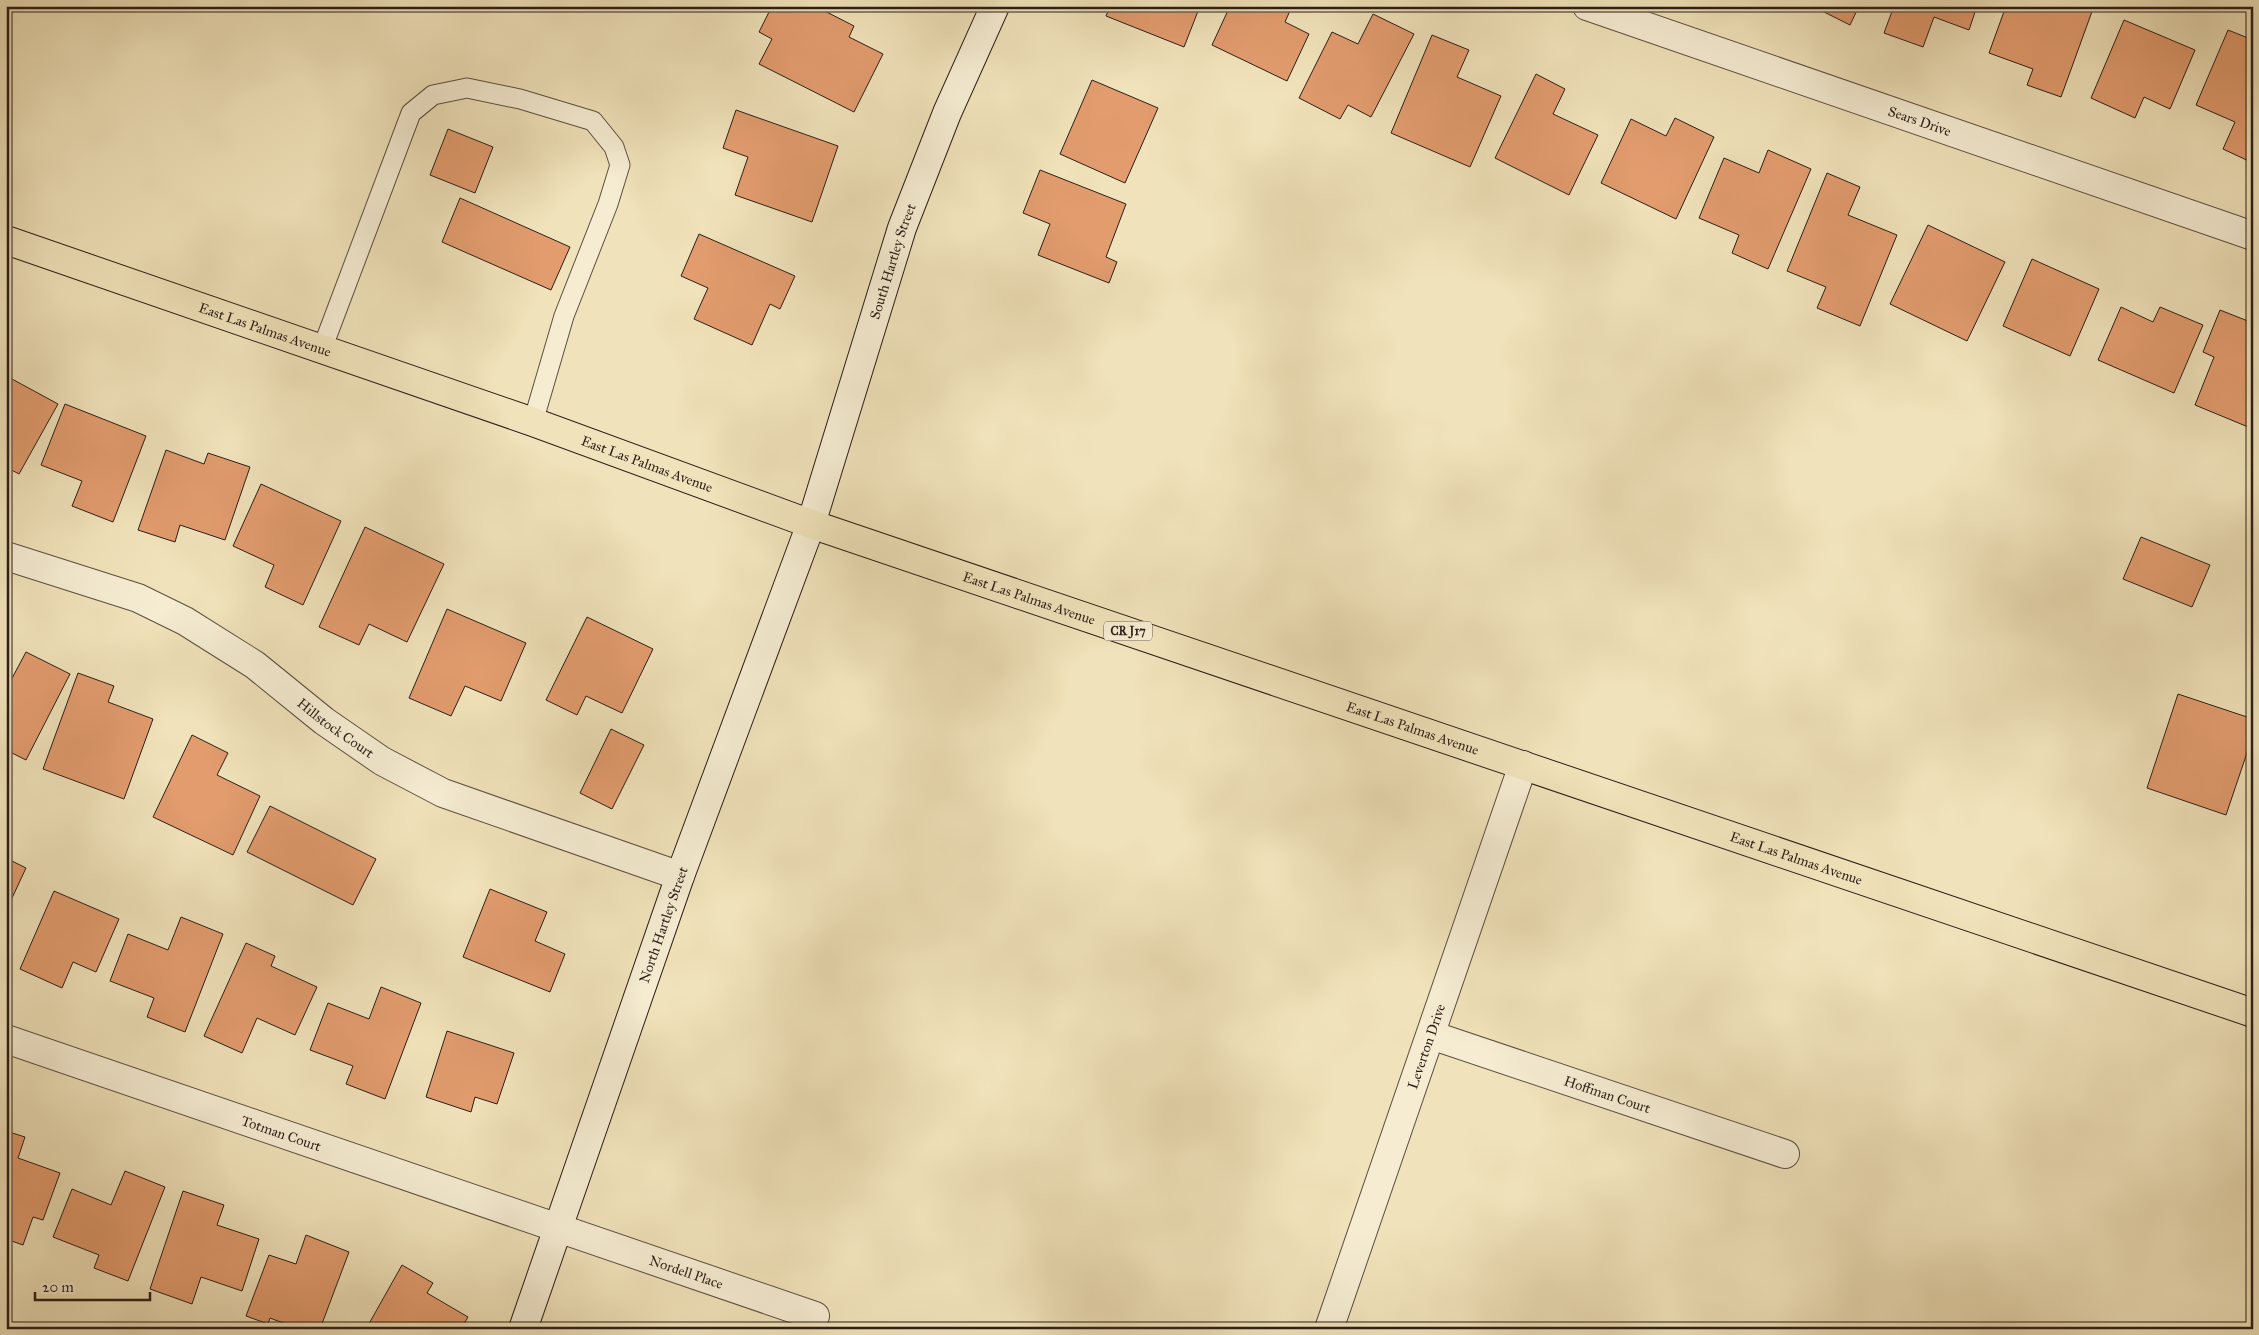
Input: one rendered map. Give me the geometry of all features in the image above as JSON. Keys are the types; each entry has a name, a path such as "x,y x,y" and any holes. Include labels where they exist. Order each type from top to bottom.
{"main road":[{"name":"East Las Palmas Avenue","path":"6,240 533,422 811,524 2253,1013"}],"street":[{"name":"South Hartley Street","path":"811,524 902,228 946,113 996,6"},
{"name":"Sears Drive","path":"1587,6 2253,236"},
{"name":"North Hartley Street","path":"523,1329 680,876 811,524"},
{"name":"Hillstock Court","path":"6,556 138,598 185,621 255,665 324,721 382,761 443,793 680,876"},
{"name":"Leverton Drive","path":"1328,1329 1523,765"},
{"name":"Hoffman Court","path":"1431,1035 1785,1154"},
{"name":"Totman Court","path":"6,1039 557,1229"},
{"name":"Nordell Place","path":"557,1229 815,1316"}],"lane":[{"path":"322,349 411,114 433,95 467,88 520,98 594,121 614,147 620,165 608,204 564,316 533,422"}],"building":[{"path":"772,6 815,6 854,26 849,37 883,54 854,112 759,64 772,39 759,32"},
{"path":"1110,6 1200,6 1184,47 1106,16"},
{"path":"1230,6 1292,6 1285,22 1309,34 1287,81 1212,45"},
{"path":"1822,6 1859,6 1850,25 1820,10"},
{"path":"1894,6 1977,6 1969,30 1934,17 1923,47 1884,33"},
{"path":"2006,6 2094,6 2061,97 2027,85 2033,69 1989,53"},
{"path":"1373,14 1414,34 1371,117 1348,105 1340,119 1299,98 1332,32 1358,44"},
{"path":"2124,20 2195,50 2170,109 2144,97 2135,118 2091,98"},
{"path":"2228,30 2253,40 2253,163 2223,149 2235,122 2196,105"},
{"path":"1432,35 1469,50 1457,77 1501,96 1470,167 1391,133"},
{"path":"1536,74 1565,89 1553,114 1598,135 1569,195 1495,158"},
{"path":"1092,80 1158,108 1125,183 1060,154"},
{"path":"736,110 838,146 812,222 735,195 748,157 723,148"},
{"path":"1675,118 1714,137 1676,219 1601,183 1631,119 1666,136"},
{"path":"448,129 493,147 475,193 430,175"},
{"path":"1768,150 1811,169 1768,269 1732,253 1739,235 1699,218 1724,158 1759,173"},
{"path":"1040,170 1126,204 1106,257 1117,262 1109,283 1038,255 1050,224 1023,213"},
{"path":"1827,173 1860,187 1848,215 1897,235 1860,326 1817,308 1826,287 1787,271"},
{"path":"460,198 570,247 551,290 442,242"},
{"path":"1928,225 2005,262 1967,341 1890,304"},
{"path":"699,234 795,276 780,309 770,304 752,345 694,319 708,288 681,276"},
{"path":"2032,259 2099,289 2070,356 2003,326"},
{"path":"2121,307 2153,322 2160,307 2203,325 2174,393 2098,360"},
{"path":"2220,310 2253,323 2253,429 2195,405 2214,357 2203,352"},
{"path":"12,379 58,404 19,474 6,467 6,390"},
{"path":"65,404 146,436 113,522 72,506 82,481 41,465"},
{"path":"166,450 204,464 208,453 250,467 225,540 180,525 175,542 138,530"},
{"path":"261,484 341,521 303,605 265,587 274,565 233,546"},
{"path":"365,527 444,564 407,642 369,624 359,645 319,627"},
{"path":"2141,537 2210,565 2192,607 2123,579"},
{"path":"447,609 526,643 501,701 465,686 451,716 409,698"},
{"path":"587,617 653,649 622,713 586,696 577,715 546,700"},
{"path":"26,652 70,674 26,760 6,750 6,681 10,682"},
{"path":"78,673 114,686 108,702 153,719 124,799 43,769"},
{"path":"2178,694 2253,719 2253,735 2226,815 2147,788"},
{"path":"611,729 644,745 612,809 580,793"},
{"path":"192,735 228,753 217,775 260,796 233,855 153,817"},
{"path":"270,806 376,859 353,905 247,852"},
{"path":"6,858 26,868 6,911"},
{"path":"490,889 547,912 535,941 565,954 550,992 463,957"},
{"path":"54,891 119,919 96,972 73,962 62,988 20,969"},
{"path":"181,917 223,934 185,1032 147,1017 154,998 110,981 128,934 168,950"},
{"path":"246,943 275,956 271,966 317,987 295,1035 257,1018 242,1053 204,1036"},
{"path":"381,987 421,1003 385,1099 346,1084 353,1066 310,1050 328,1003 369,1019"},
{"path":"447,1031 514,1053 497,1104 475,1097 471,1112 426,1097"},
{"path":"6,1131 25,1137 18,1158 60,1173 43,1220 33,1217 23,1245 6,1239"},
{"path":"125,1171 165,1187 128,1281 94,1268 99,1255 53,1237 72,1189 111,1205"},
{"path":"183,1191 224,1205 217,1225 259,1239 242,1291 201,1277 192,1304 150,1289"},
{"path":"306,1235 349,1252 320,1329 299,1329 270,1318 268,1324 246,1316 269,1255 296,1264"},
{"path":"402,1265 433,1283 427,1293 468,1317 461,1329 366,1329"}]}
